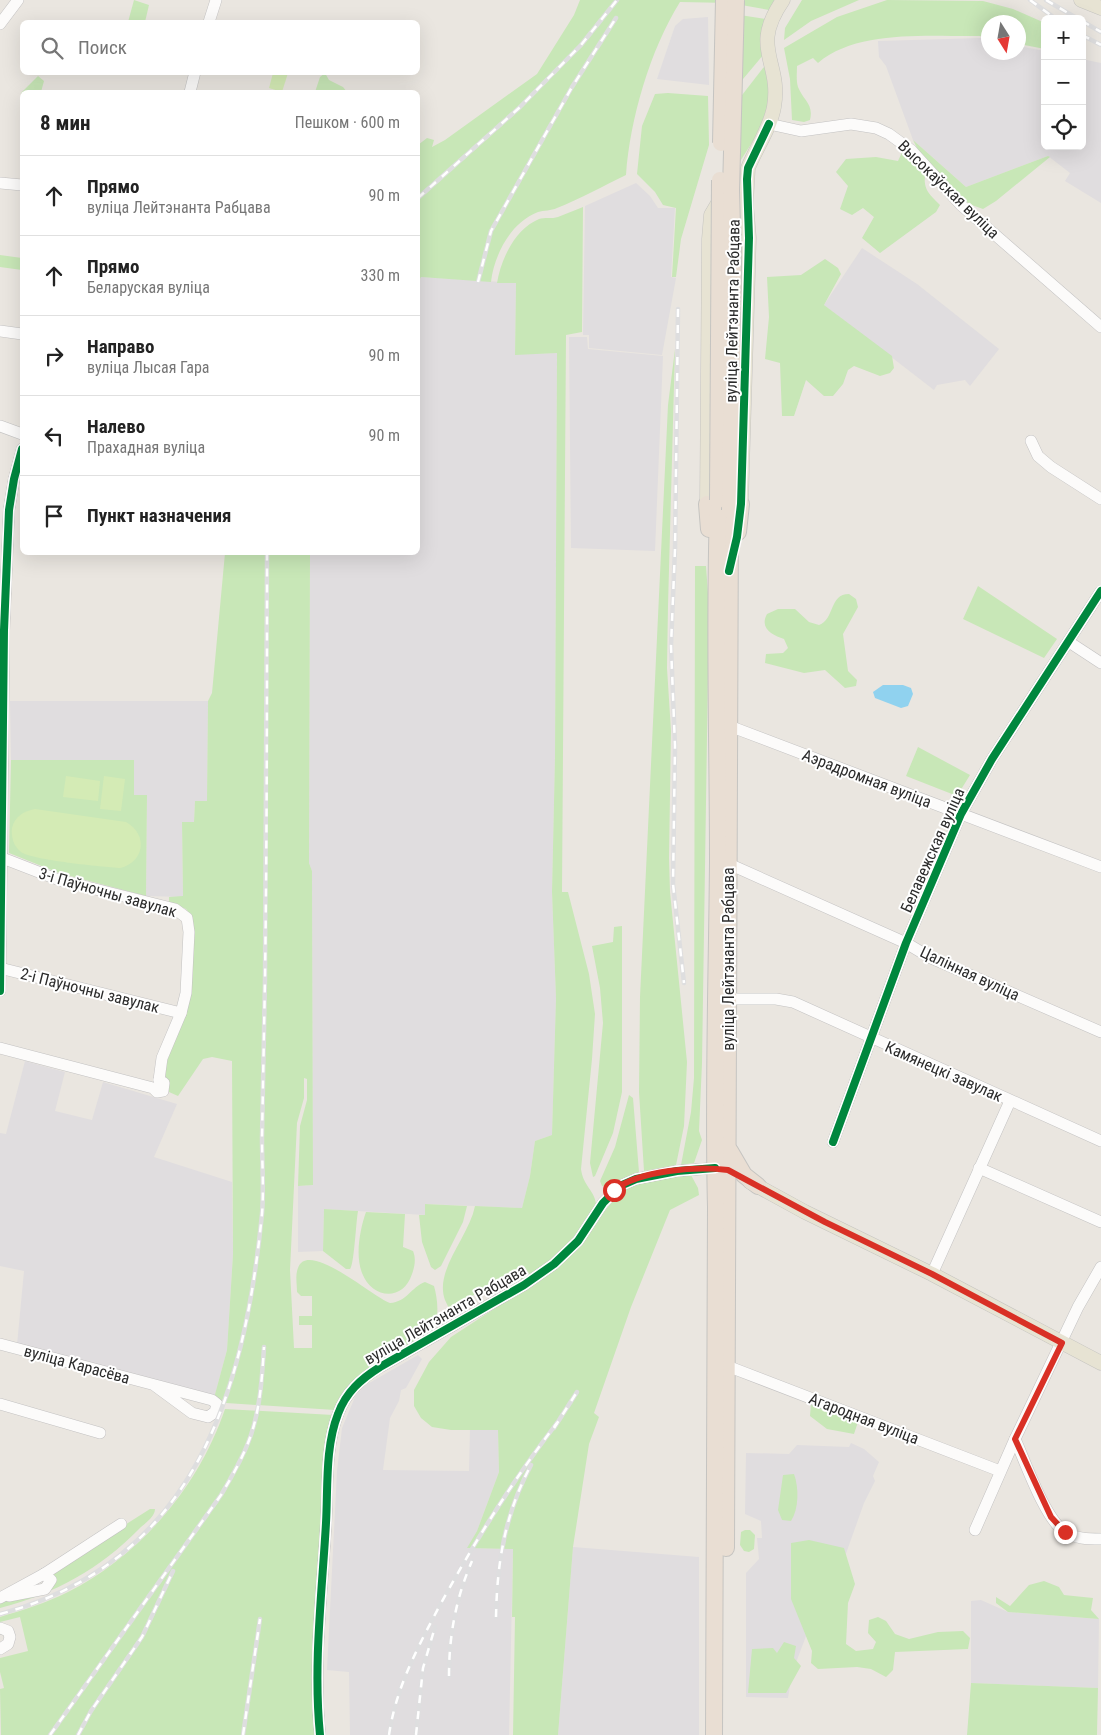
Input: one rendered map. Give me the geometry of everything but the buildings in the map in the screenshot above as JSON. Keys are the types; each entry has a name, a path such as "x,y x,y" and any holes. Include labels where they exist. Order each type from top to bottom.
{"highway":[{"name":"вуліца Лейтэнанта Рабцава","path":"714,1735 722,1169 722,724 728,571 724,507 720,190 724,0"},
{"name":"вуліца Лейтэнанта Рабцава","path":"724,1735 728,1207 722,1169 728,1146 729,864 715,588 724,507 733,264 731,190 736,0"},
{"path":"728,1146 744,1175 758,1186"},
{"path":"728,1207 731,1196 738,1188 747,1185 758,1186"}],"main road":[{"path":"769,124 774,108 775,93 774,75 767,51 768,31 770,18 783,0"},
{"path":"1081,0 1101,8"},
{"name":"вуліца Лейтэнанта Рабцава","path":"724,507 708,286 711,215 769,124"},
{"name":"вуліца Лейтэнанта Рабцава","path":"724,507 747,288 749,238 746,204 748,168 769,124"},
{"path":"709,239 715,251 724,256 734,256 742,253 749,238"},
{"path":"708,286 716,272 727,270 741,276 747,288"},
{"path":"722,1169 758,1186 812,1216 932,1274 1101,1363"}],"street":[{"path":"0,24 18,0"},
{"path":"210,20 216,0"},
{"path":"190,90 194,75"},
{"name":"Высокаўская вуліца","path":"769,124 801,131 851,124 876,128 889,134 911,150 961,205 1101,327"},
{"path":"0,183 20,185"},
{"path":"0,331 20,334"},
{"path":"0,426 20,433"},
{"path":"1031,441 1038,456 1051,468 1101,499"},
{"path":"0,991 2,630 5,509 20,456"},
{"name":"Белавежская вуліца","path":"833,1142 906,943 961,814 996,752 1101,591"},
{"path":"1069,642 1101,663"},
{"name":"Аэрадромная вуліца","path":"722,724 1101,866"},
{"name":"3-і Паўночны завулак","path":"1,857 59,880 176,909 187,918 189,927 187,977 181,1012"},
{"name":"Цалінная вуліца","path":"729,864 906,943 931,958 1101,1032"},
{"name":"2-і Паўночны завулак","path":"1,968 181,1012"},
{"name":"Камянецкі завулак","path":"728,1000 776,999 794,1002 1101,1141"},
{"path":"0,1048 156,1084 163,1054 181,1012"},
{"path":"932,1274 1010,1100"},
{"path":"978,1168 1101,1222"},
{"name":"вуліца Лейтэнанта Рабцава","path":"320,1735 318,1653 330,1455 335,1424 347,1395 360,1381 380,1367 524,1285 554,1264 578,1241 603,1204 620,1186 636,1179 677,1171 722,1169"},
{"path":"976,1530 1015,1439 1078,1307 1101,1267"},
{"name":"вуліца Карасёва","path":"0,1344 215,1401 217,1404 215,1412 208,1417 192,1413 154,1385"},
{"name":"Агародная вуліца","path":"727,1366 1000,1471"},
{"path":"0,1404 100,1433"},
{"path":"1015,1439 1055,1523 1072,1536 1081,1539 1101,1539"},
{"path":"1,1598 44,1574 121,1524"},
{"path":"0,1628 8,1631 10,1637 8,1644 0,1649"}],"shaded area":[{"path":"708,17 709,85 657,79 675,26 683,19"},
{"path":"981,38 981,60 1026,60 1026,47 1041,50 1041,150 1086,150 1086,60 1101,63 1101,203 1065,181 1070,173 1048,156 966,187 913,140 886,66 879,57 878,41"},
{"path":"636,183 650,196 658,208 675,208 671,277 676,278 662,355 589,348 589,335 583,335 585,206"},
{"path":"862,248 917,284 999,349 970,386 965,380 937,385 934,390 824,305"},
{"path":"421,277 516,283 515,354 557,353 555,757 552,892 556,998 552,1135 535,1141 530,1176 522,1208 426,1204 425,1215 324,1209 323,1251 298,1252 298,1186 313,1185 312,871 309,863 310,555 420,555"},
{"path":"569,337 587,337 588,349 663,356 655,551 571,548"},
{"path":"10,701 208,701 207,801 195,801 194,822 182,822 183,897 146,896 147,795 134,795 134,760 11,760"},
{"path":"25,1061 65,1072 55,1111 92,1120 103,1082 177,1104 154,1157 232,1182 233,1254 227,1350 214,1398 17,1345 24,1271 0,1266 0,1133 6,1134"},
{"path":"418,1355 422,1359 406,1388 401,1390 399,1401 390,1418 383,1470 469,1471 470,1429 498,1430 499,1472 477,1531 468,1548 513,1549 509,1735 350,1735 349,1672 327,1670 337,1471 342,1428 355,1397 364,1386"},
{"path":"851,1443 864,1449 879,1462 873,1476 875,1481 864,1503 843,1562 835,1560 792,1673 788,1698 746,1697 746,1573 759,1559 757,1538 762,1538 761,1521 745,1514 746,1453 789,1454 797,1445 849,1447"},
{"path":"573,1547 699,1557 699,1735 558,1735"},
{"path":"981,1600 1008,1612 1099,1619 1098,1688 971,1683 971,1601"}],"green space":[{"path":"134,0 149,5 145,20 129,20"},
{"path":"580,0 776,0 769,10 730,3 680,2 659,41 643,86 632,131 626,175 583,197 552,210 538,212 520,223 512,231 500,251 491,282 421,277 420,279 420,143 427,138 434,140 432,147 445,140 537,74 574,15"},
{"path":"802,0 859,0 811,21 784,40 785,28"},
{"path":"887,0 983,1 1013,9 1041,21 1041,48 1026,45 1026,15 981,15 981,36 895,37 853,45 834,52 818,63 813,58 797,66 798,87 811,110 811,115 810,120 804,122 792,120 790,79 784,48 837,17"},
{"path":"740,15 766,19 764,54 738,85"},
{"path":"767,63 770,99 760,130 739,163 739,99"},
{"path":"272,75 287,75 283,90 269,88"},
{"path":"326,75 329,80 345,90 316,90 320,77"},
{"path":"38,76 44,81 42,90 24,90"},
{"path":"655,94 708,96 709,145 681,239 676,277 672,277 676,208 663,205 655,192 637,174 642,126"},
{"path":"913,140 966,187 1048,156 1050,157 996,201 983,209 969,204 920,154"},
{"path":"903,150 926,171 925,182 927,190 940,205 936,212 880,253 862,238 874,217 863,208 852,215 840,209 848,186 836,172 846,159 876,157 898,161"},
{"path":"583,207 582,332 566,335 562,892 568,892 589,974 595,1014 581,1169 584,1180 594,1195 596,1204 577,1233 544,1266 522,1279 513,1281 505,1279 458,1303 459,1309 455,1312 450,1309 445,1300 443,1289 444,1277 448,1265 472,1218 475,1206 522,1208 530,1176 535,1141 552,1135 556,998 552,892 555,757 557,353 515,355 516,283 497,283 502,264 510,246 523,230 539,219 558,217"},
{"path":"0,255 20,258 20,270 0,267"},
{"path":"825,259 838,268 841,274 824,305 892,356 894,368 890,373 880,376 854,366 848,370 843,384 833,396 824,396 806,380 794,416 782,416 780,363 765,359 769,317 767,277 801,275"},
{"path":"675,349 667,668 671,731 669,858 670,892 687,1062 684,1126 676,1165 644,1171 639,1092 640,997 668,405"},
{"path":"225,555 310,555 309,863 312,871 313,1185 298,1186 300,1126 307,1100 307,1079 304,1078 304,1098 297,1123 290,1270 294,1348 312,1348 312,1325 299,1325 299,1316 312,1316 312,1296 301,1296 297,1292 297,1271 304,1261 314,1261 327,1265 390,1303 401,1300 425,1282 434,1286 437,1310 436,1321 431,1331 335,1410 226,1403 214,1398 227,1350 233,1254 232,1061 212,1057 203,1059 178,1096 169,1092 164,1070 192,980 194,927 192,917 186,909 169,902 169,897 183,896 182,822 194,822 195,801 207,801 208,701 212,693"},
{"path":"695,566 706,566 709,607 702,1063 699,1131 702,1140 694,1163 681,1165 691,1112 694,1078"},
{"path":"978,586 1057,639 1044,658 963,619"},
{"path":"849,594 856,599 858,607 843,634 848,671 857,680 856,686 845,688 825,670 804,673 765,663 766,654 783,653 788,648 784,639 768,631 765,624 767,614 778,609 795,609 809,622 819,625 828,618 838,598"},
{"path":"918,747 970,775 957,796 906,776"},
{"path":"11,760 134,760 134,795 147,795 146,896 59,873 9,853"},
{"path":"66,776 100,781 98,801 63,797"},
{"path":"104,776 125,779 121,811 100,809"},
{"path":"35,809 126,822 138,833 141,847 139,854 135,860 120,868 68,863 39,858 21,852 14,844 12,828 15,820 20,815"},
{"path":"622,926 622,1092 613,1133 593,1177 590,1163 603,1023 600,988 592,946 613,942 614,927"},
{"path":"629,1095 633,1098 639,1172 611,1185 602,1186 600,1181 615,1147"},
{"path":"691,1175 698,1188 699,1195 670,1210 631,1307 594,1413 599,1417 589,1444 573,1547 558,1735 513,1735 515,1617 512,1617 513,1549 467,1548 477,1531 499,1472 498,1430 451,1430 432,1427 421,1418 414,1406 414,1390 429,1362 451,1337 557,1268 623,1189 650,1181"},
{"path":"425,1204 467,1206 463,1222 441,1266 435,1270 431,1267 422,1242 419,1215 425,1215"},
{"path":"324,1209 358,1211 354,1252 350,1269 346,1269 323,1251"},
{"path":"366,1212 405,1214 403,1247 413,1251 415,1256 414,1265 408,1283 395,1293 387,1294 373,1288 362,1273 359,1258 359,1242"},
{"path":"811,1403 858,1422 854,1434 827,1429 810,1416"},
{"path":"225,1409 333,1415 316,1735 1,1735 0,1689 4,1688 0,1672 0,1658 28,1651 20,1617 0,1622 0,1617 43,1603 68,1592 95,1577 120,1559 143,1538 164,1516 200,1465"},
{"path":"794,1474 797,1491 796,1510 791,1521 782,1520 778,1510 783,1475"},
{"path":"150,1509 155,1509 155,1512 149,1520 92,1568 39,1595 0,1608 0,1602 39,1593 54,1570"},
{"path":"750,1530 755,1535 754,1549 749,1552 744,1551 740,1545 741,1532"},
{"path":"809,1540 844,1548 855,1584 848,1603 846,1644 856,1651 873,1649 876,1642 868,1633 869,1620 878,1617 886,1621 895,1634 909,1639 938,1632 963,1631 970,1638 968,1649 895,1652 893,1670 886,1677 871,1669 857,1667 818,1669 811,1663 812,1651 791,1599 791,1543"},
{"path":"1044,1581 1059,1587 1064,1595 1093,1598 1091,1610 1099,1619 1008,1612 996,1603 996,1597 1010,1606 1029,1585"},
{"path":"784,1642 796,1646 794,1658 801,1666 786,1693 748,1693 752,1649 773,1648 777,1653"},
{"path":"971,1683 1098,1688 1097,1735 967,1735"}],"water":[{"path":"883,685 903,685 911,688 913,694 908,706 901,708 875,698 873,692"}],"railway":[{"path":"420,196 519,108 581,45 617,0"},
{"path":"1030,0 1051,15"},
{"path":"1046,0 1071,15"},
{"path":"478,282 491,231 572,87 616,18"},
{"path":"1086,23 1101,32"},
{"path":"1086,37 1101,45"},
{"path":"678,309 675,549 671,646 675,746 673,884 684,983"},
{"path":"0,1614 67,1589 121,1555 164,1512 197,1462 223,1406 241,1345 254,1281 263,1205 267,555"},
{"path":"50,1735 221,1495 232,1476 252,1432 258,1408 264,1347"},
{"path":"554,1428 577,1392"},
{"path":"389,1735 392,1717 402,1684 440,1605 495,1511 557,1423"},
{"path":"496,1617 498,1577 504,1539 515,1502 531,1465"},
{"path":"449,1676 450,1646 454,1617 472,1561"},
{"path":"78,1735 91,1711 142,1637 173,1571"},
{"path":"243,1735 260,1619"},
{"path":"416,1735 423,1668 435,1627"}],"cycle path":[{"path":"729,571 737,537 741,504 749,238 747,179 748,168 769,124"},
{"path":"0,991 4,630 9,510 20,456"},
{"path":"833,1142 906,943 961,814 992,759 1101,591"},
{"path":"320,1735 317,1682 329,1454 334,1427 345,1399 360,1381 380,1367 524,1285 554,1264 578,1241 603,1203 620,1186 636,1179 677,1171 715,1168"}],"route":[{"path":"614,1190 627,1182 646,1176 715,1168 728,1170 805,1212 932,1274 1062,1343 1015,1439 1051,1517 1065,1532"}]}
